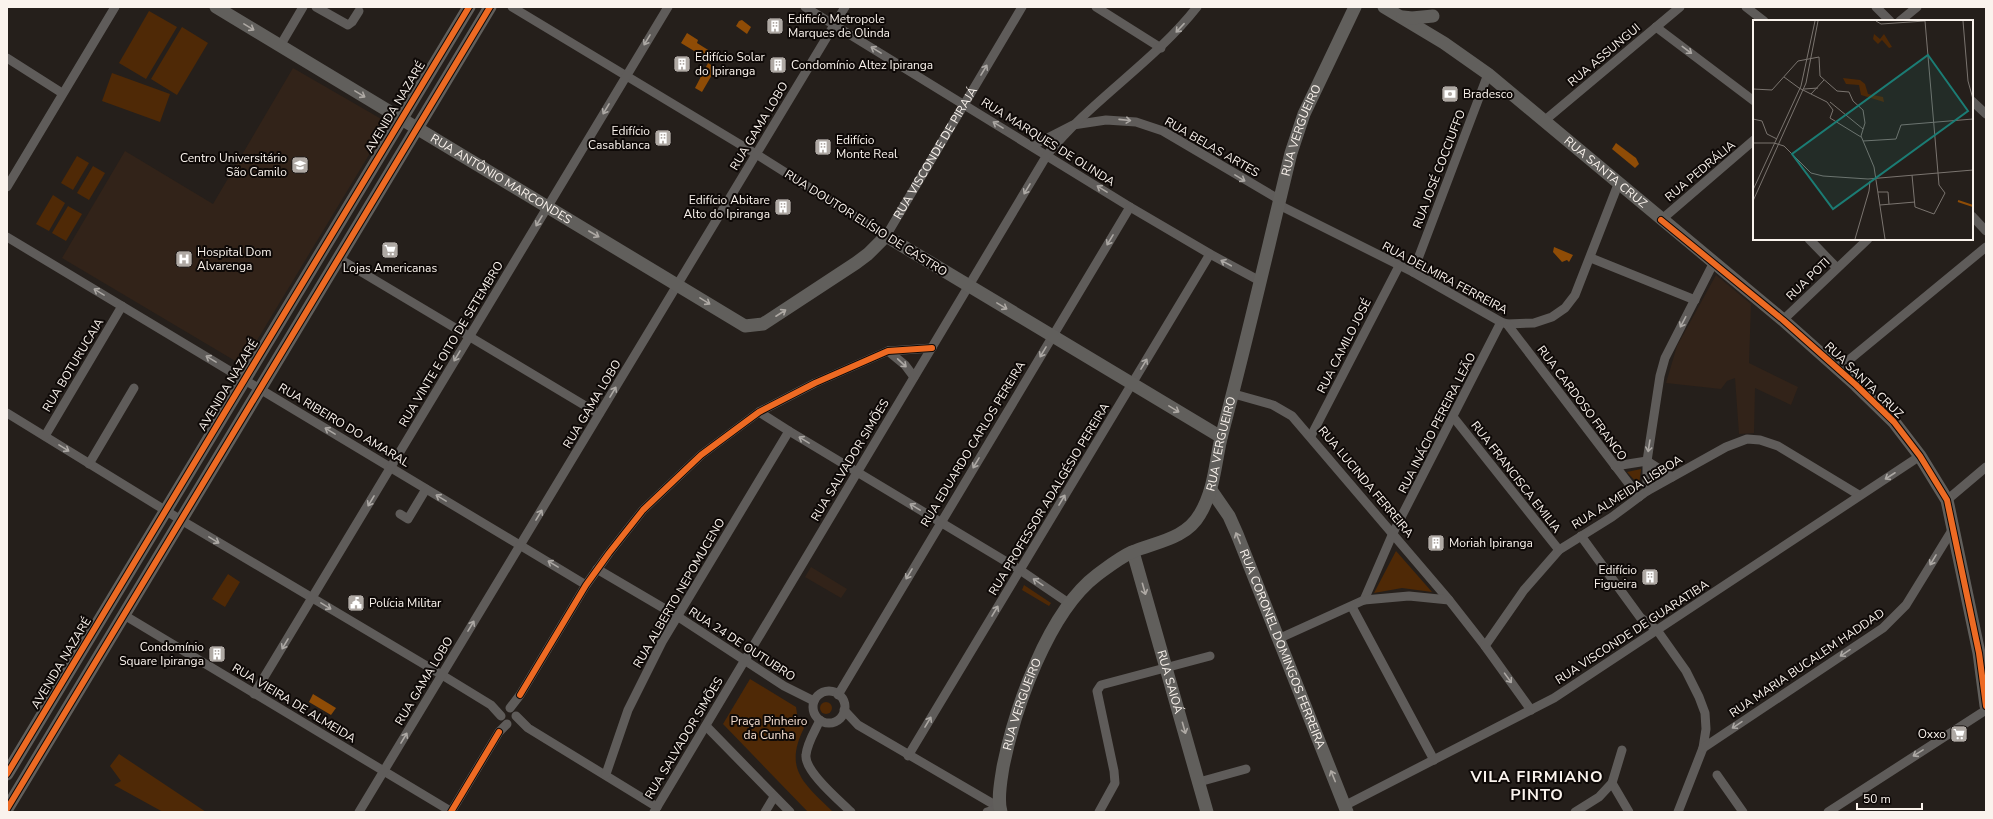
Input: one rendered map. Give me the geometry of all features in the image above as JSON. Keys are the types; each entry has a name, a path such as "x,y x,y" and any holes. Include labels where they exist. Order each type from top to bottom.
{"main road":[{"name":"RUA ANTÔNIO MARCONDES","path":"216,7 679,284 746,326"},
{"name":"AVENIDA NAZARÉ","path":"7,774 469,7"},
{"path":"7,809 416,127 490,7"},
{"name":"RUA VERGUEIRO","path":"1000,810 1001,779 1008,740 1021,700 1041,653 1070,604 1095,577 1122,557 1179,534 1194,523 1203,510 1211,490 1221,437 1234,394 1291,153 1304,114 1355,7"},
{"name":"RUA SANTA CRUZ","path":"1384,7 1444,42 1488,74 1619,182 1661,220 1783,320 1894,422 1920,456 1947,500 1984,673 1986,706"},
{"path":"1401,17 1412,18 1436,11 1444,42"},
{"name":"RUA DOUTOR ELÍSIO DE CASTRO","path":"886,236 1221,437"},
{"name":"RUA VISCONDE DE PIRAJÁ","path":"746,326 763,324 856,263 868,254 886,236"},
{"name":"RUA CORONEL DOMINGOS FERREIRA","path":"1211,490 1229,516 1346,809"},
{"path":"1203,510 1216,511 1229,516"},
{"name":"RUA SAIOÁ","path":"1132,552 1167,668 1207,812"}],"street":[{"path":"7,187 62,93 116,7"},
{"path":"280,46 303,7"},
{"path":"316,7 348,25 352,22 359,11"},
{"name":"RUA DOUTOR ELÍSIO DE CASTRO","path":"512,7 756,154 886,236"},
{"name":"RUA VINTE E OITO DE SETEMBRO","path":"254,694 668,7"},
{"name":"RUA MARQUES DE OLINDA","path":"805,7 1130,206 1210,254 1260,281"},
{"name":"RUA GAMA LOBO","path":"359,812 845,7"},
{"name":"RUA VISCONDE DE PIRAJÁ","path":"886,236 963,103 1022,7"},
{"path":"1096,7 1161,48"},
{"name":"RUA SALVADOR SIMÕES","path":"655,809 1047,155 1073,125 1161,48 1197,7"},
{"name":"RUA ASSUNGUI","path":"1544,121 1680,7"},
{"path":"1746,7 1763,20"},
{"path":"1876,7 1889,20"},
{"path":"1901,20 1917,7"},
{"path":"1656,27 1753,100"},
{"path":"7,58 62,93"},
{"name":"RUA JOSÉ COCCIUFFO","path":"1413,272 1488,74"},
{"path":"1973,102 1986,114"},
{"path":"1096,105 1098,113 1106,120"},
{"name":"RUA BELAS ARTES","path":"1073,125 1106,120 1136,122 1164,131 1279,203"},
{"name":"RUA SALVADOR SIMÕES","path":"1032,146 1073,125"},
{"name":"RUA PEDRÁLIA","path":"1661,220 1753,141"},
{"name":"RUA DELMIRA FERREIRA","path":"1279,203 1413,272 1504,323 1534,323 1552,317 1565,308 1575,296 1591,258 1619,182"},
{"name":"RUA EDUARDO CARLOS PEREIRA","path":"838,695 1130,206"},
{"path":"1973,217 1986,231"},
{"name":"RUA RIBEIRO DO AMARAL","path":"7,237 586,585"},
{"path":"1810,240 1837,268"},
{"name":"RUA POTI","path":"1783,320 1867,240"},
{"path":"1838,369 1986,247"},
{"name":"RUA PROFESSOR ADALGÉSIO PEREIRA","path":"908,756 1210,254"},
{"path":"338,258 599,414"},
{"path":"1591,258 1695,300"},
{"path":"1643,494 1660,376 1665,358 1714,262"},
{"name":"RUA CAMILO JOSÉ","path":"1311,436 1399,266"},
{"name":"RUA BOTURUCAIA","path":"45,436 122,306"},
{"name":"RUA INÁCIO PEREIRA LEÃO","path":"1364,600 1393,533 1504,323"},
{"name":"RUA CARDOSO FRANCO","path":"1504,323 1615,466 1643,494"},
{"path":"452,812 586,585 643,510 675,478 707,450 760,412 814,383 888,352 932,348"},
{"path":"888,352 905,365 914,377"},
{"path":"89,464 134,388"},
{"name":"RUA LUCINDA FERREIRA","path":"1234,394 1282,408 1311,436 1449,600 1532,710"},
{"path":"760,412 857,473 1020,570 1070,604"},
{"path":"7,413 165,511 606,774 655,809"},
{"name":"RUA FRANCISCA EMILIA","path":"1454,418 1558,550"},
{"name":"RUA ALBERTO NEPOMUCENO","path":"606,774 628,710 645,675 677,616 789,431"},
{"name":"RUA ALMEIDA LISBOA","path":"1485,646 1524,590 1558,550 1612,517 1643,494 1726,447 1747,439 1760,440 1778,446 1860,495"},
{"name":"RUA VISCONDE DE GUARATIBA","path":"1346,809 1434,760 1554,698 1920,456"},
{"path":"1615,466 1647,461 1672,477"},
{"path":"1947,500 1986,467"},
{"path":"400,514 408,519 426,489"},
{"name":"RUA MARIA BUCALEM HADDAD","path":"1703,748 1883,628 1906,605 1954,527"},
{"path":"1581,536 1640,617 1657,630 1686,671 1705,713 1706,729 1703,748 1678,812"},
{"name":"RUA 24 DE OUTUBRO","path":"597,569 677,616 784,686 814,701"},
{"path":"1278,639 1352,607 1364,600 1409,596 1449,600"},
{"path":"1352,607 1434,760"},
{"name":"RUA VIEIRA DE ALMEIDA","path":"124,615 452,812"},
{"path":"1099,812 1115,783 1114,771 1097,691 1102,685 1210,656"},
{"path":"858,725 837,720 826,723 820,720 814,712 814,701 818,695 824,692 832,692 838,695 842,699 844,710 858,725 1000,810"},
{"path":"837,720 844,710"},
{"path":"1828,812 1986,710"},
{"path":"820,720 808,746 805,757 811,770 851,812"},
{"path":"706,726 774,798 790,812"},
{"path":"1575,812 1599,797 1612,783 1622,750"},
{"path":"1199,782 1246,769"},
{"path":"1717,775 1743,812"},
{"path":"1612,783 1629,812"},
{"path":"765,812 774,798"},
{"path":"987,812 1000,810"}],"shaded area":[{"path":"742,20 751,27 747,34 736,26 739,21"},
{"path":"687,33 698,40 697,43 713,53 709,60 681,43"},
{"path":"708,63 716,68 702,92 695,88"},
{"name":"Hospital Dom Alvarenga","path":"293,68 383,120 387,125 242,365 62,258 125,151 213,204"},
{"path":"1616,143 1636,158 1639,164 1635,168 1612,149"},
{"path":"1554,247 1573,255 1569,262 1567,260 1562,262 1553,252"},
{"path":"1716,275 1751,304 1749,363 1798,387 1791,405 1755,388 1754,433 1739,434 1735,378 1727,381 1721,389 1666,383 1677,346"},
{"path":"811,567 847,589 841,598 805,577"},
{"path":"313,694 336,708 331,715 309,702"}],"green space":[{"path":"149,11 177,27 146,79 119,63"},
{"path":"182,27 208,43 177,95 151,79"},
{"path":"112,73 170,94 160,122 102,101"},
{"path":"77,156 89,163 73,190 61,183"},
{"path":"93,166 105,173 89,200 77,193"},
{"path":"53,195 65,203 49,231 36,224"},
{"path":"68,206 82,214 66,241 52,233"},
{"path":"1641,469 1639,485 1627,472"},
{"path":"1396,551 1432,592 1402,588 1374,593"},
{"path":"228,574 240,582 225,607 212,599"},
{"path":"1024,585 1051,603 1049,606 1022,590"},
{"name":"Praça Pinheiro da Cunha","path":"750,679 796,707 798,720 804,728 798,743 796,755 800,775 814,793 833,812 808,812 723,724"},
{"path":"826,702 830,704 832,708 830,712 826,714 822,712 820,708 822,704"},
{"path":"119,754 206,812 163,812 114,785 121,781 110,766"}],"cycle path":[{"path":"7,774 469,7"},
{"path":"7,809 490,7"},
{"path":"1661,220 1783,320 1856,385 1894,422 1920,456 1947,500 1979,653 1986,706"},
{"path":"520,695 586,585 609,553 643,510 701,455 759,412 815,383 888,351 932,348"},
{"path":"451,812 499,732"}],"place":[{"name":"Edificío Metropole Marques de Olinda","path":"775,26"},
{"name":"Edifício Solar do Ipiranga","path":"682,64"},
{"name":"Condomínio Altez Ipiranga","path":"778,65"},
{"name":"Bradesco","path":"1450,94"},
{"name":"Edifício Casablanca","path":"663,138"},
{"name":"Edifício Monte Real","path":"823,147"},
{"name":"Centro Universitário São Camilo","path":"300,165"},
{"name":"Edifício Abitare Alto do Ipiranga","path":"783,207"},
{"name":"Lojas Americanas","path":"390,250"},
{"name":"Hospital Dom Alvarenga","path":"184,259"},
{"name":"Moriah Ipiranga","path":"1436,543"},
{"name":"Edifício Figueira","path":"1650,577"},
{"name":"Polícia Militar","path":"356,603"},
{"name":"Condomínio Square Ipiranga","path":"217,654"},
{"name":"Oxxo","path":"1959,734"}],"district":[{"name":"VILA FIRMIANO PINTO","path":"1537,786"}]}
